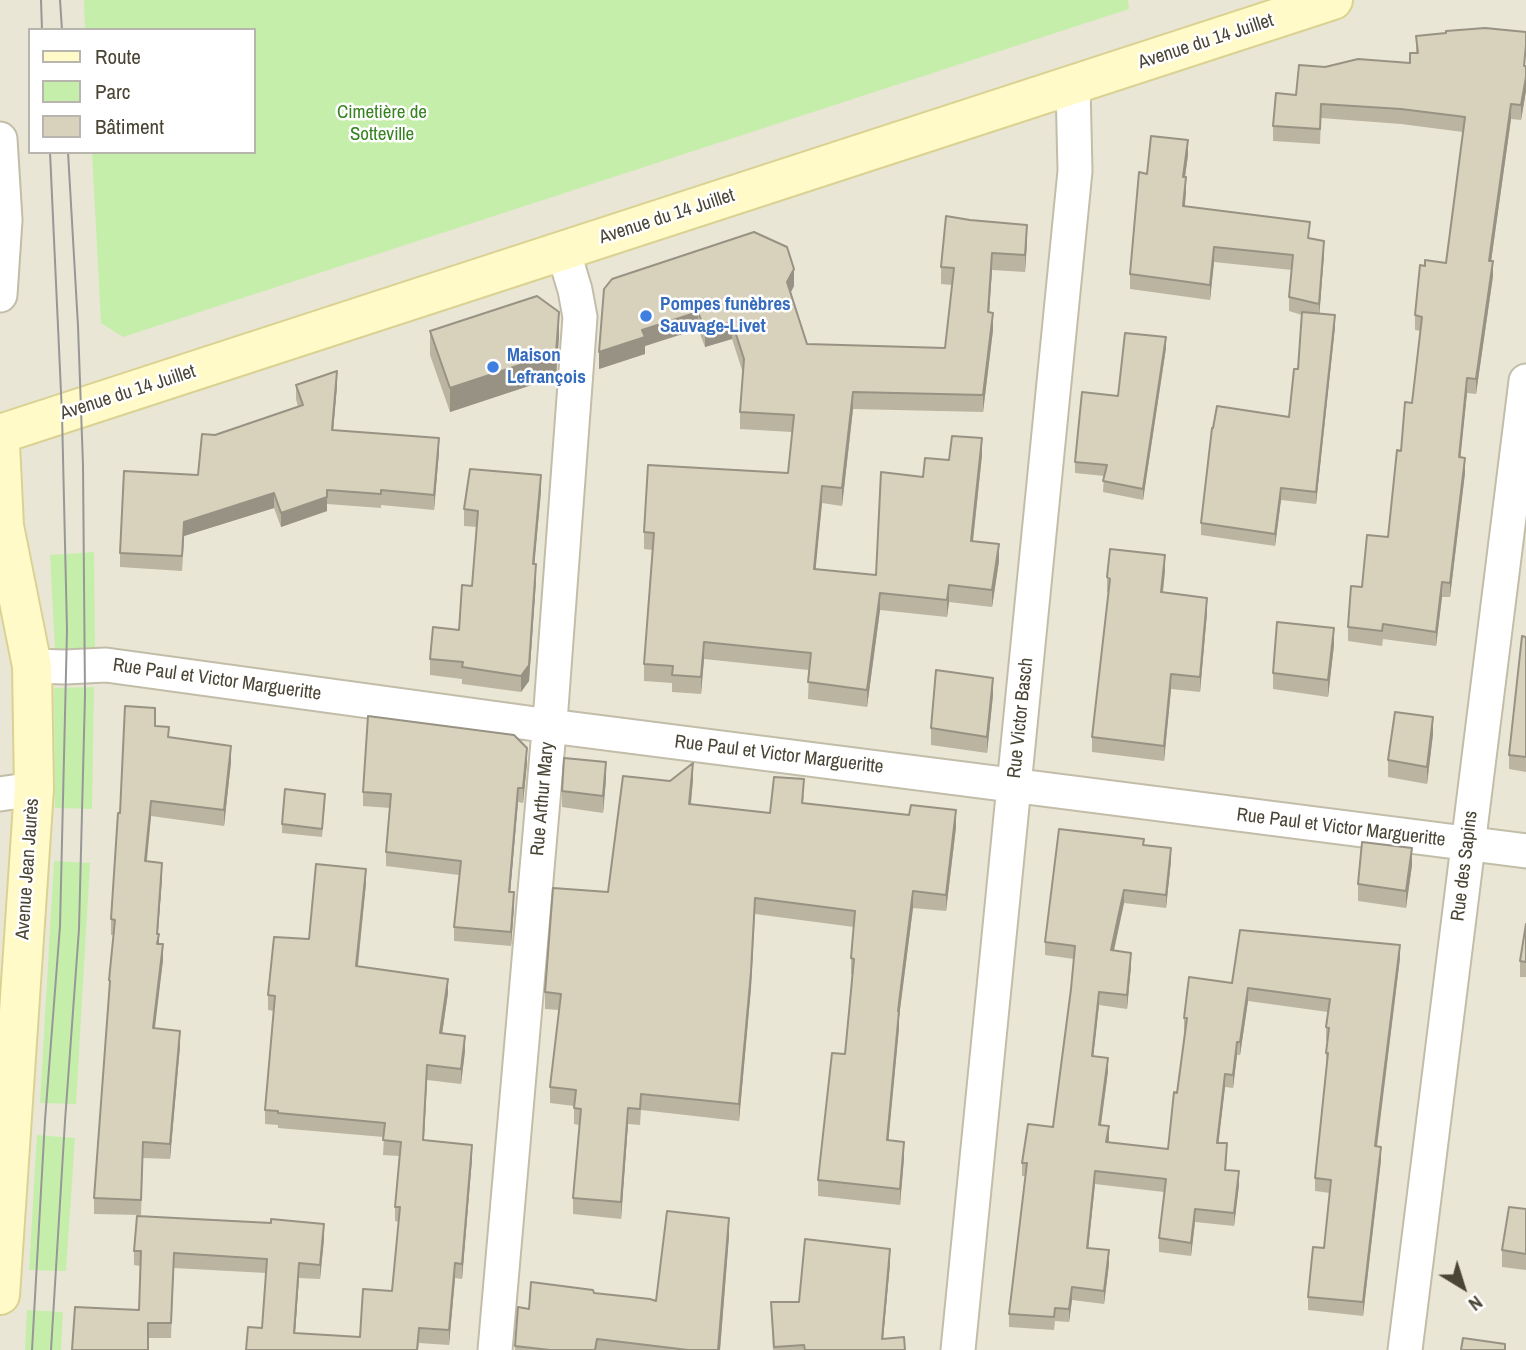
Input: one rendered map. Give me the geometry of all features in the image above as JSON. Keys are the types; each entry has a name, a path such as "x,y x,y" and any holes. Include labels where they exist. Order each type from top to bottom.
{"main road":[{"name":"Avenue du 14 Juillet","path":"0,434 1333,0"},
{"name":"Avenue Jean Jaurès","path":"0,444 4,526 32,666 17,792 0,1295"}],"street":[{"name":"Rue Victor Basch","path":"958,1350 1075,172 1073,85"},
{"path":"0,139 5,220 0,295"},
{"name":"Rue Arthur Mary","path":"495,1350 550,726 580,317 564,250"},
{"name":"Rue des Sapins","path":"1405,1350 1526,381"},
{"name":"Rue Paul et Victor Margueritte","path":"32,666 116,666 550,726 1526,851"}],"shaded area":[{"path":"0,0 1526,0 1526,1350 0,1350"}],"green space":[{"name":"Cimetière de Sotteville","path":"84,0 1128,0 1129,9 123,337 101,323 92,154 256,154 256,28 85,28"},
{"path":"94,552 95,649 55,650 50,555"},
{"path":"94,687 92,809 55,808 54,688"},
{"path":"54,861 90,863 76,1104 40,1103"},
{"path":"37,1135 75,1138 66,1271 29,1270"},
{"path":"27,1310 63,1312 61,1350 25,1350"}],"building":[{"path":"1485,28 1526,32 1526,77 1521,105 1511,104 1476,379 1467,378 1459,457 1465,458 1450,583 1442,582 1436,632 1383,624 1382,631 1348,627 1351,586 1362,587 1367,535 1388,537 1397,450 1401,451 1405,402 1412,403 1422,317 1415,315 1420,265 1425,266 1425,260 1446,263 1465,117 1401,109 1321,104 1320,129 1273,126 1276,93 1296,95 1299,65 1325,67 1358,59 1410,63 1410,53 1418,53 1416,36"},
{"path":"1151,136 1188,140 1183,177 1186,177 1183,206 1310,222 1308,238 1324,241 1319,304 1289,297 1293,255 1214,247 1210,285 1130,274 1139,172 1147,174"},
{"path":"946,216 1027,225 1025,255 992,253 988,312 993,313 983,395 853,392 842,488 822,486 814,569 876,575 881,472 923,477 925,458 949,460 952,436 982,438 971,541 999,544 992,590 949,585 947,600 880,593 867,690 808,682 811,653 704,642 701,677 672,675 673,666 644,664 654,533 644,532 648,465 788,473 794,415 740,412 744,359 732,322 705,330 698,312 642,330 645,337 599,352 604,289 612,279 754,232 787,247 794,269 787,282 807,344 945,348 954,268 941,267"},
{"path":"537,296 559,312 556,353 450,388 430,331"},
{"path":"1302,312 1335,315 1316,492 1281,488 1275,534 1201,523 1217,406 1289,417 1294,369 1298,369"},
{"path":"1125,333 1166,337 1143,489 1103,481 1107,465 1075,462 1082,392 1118,396"},
{"path":"337,371 332,430 439,438 434,495 381,490 381,494 327,490 327,497 281,513 274,493 184,522 182,556 120,553 124,471 198,475 202,434 215,435 303,405 296,385"},
{"path":"470,469 541,475 533,564 536,564 529,665 521,676 462,667 463,662 430,659 433,627 459,630 462,585 472,586 478,511 464,509"},
{"path":"1110,549 1165,555 1161,592 1207,598 1200,677 1171,674 1164,746 1092,737 1110,579 1107,577"},
{"path":"1277,622 1334,628 1328,680 1273,673"},
{"path":"1522,636 1526,637 1526,757 1509,755"},
{"path":"936,670 993,678 987,737 931,728"},
{"path":"125,706 155,708 155,726 169,727 168,737 231,746 224,810 151,801 145,861 162,863 157,944 163,944 153,1028 180,1031 170,1144 143,1142 141,1200 94,1198 115,920 111,919"},
{"path":"1395,712 1433,717 1427,767 1388,760"},
{"path":"368,716 514,735 527,748 523,788 518,788 509,892 514,892 511,932 454,927 461,861 386,852 391,794 363,792"},
{"path":"564,758 606,762 603,796 562,791"},
{"path":"693,763 689,804 770,813 774,777 804,779 802,803 909,815 911,805 956,810 946,895 913,891 898,1011 887,1140 904,1142 900,1189 818,1180 832,1053 845,1054 854,959 851,958 855,911 755,898 739,1104 641,1094 640,1109 628,1108 621,1202 573,1198 581,1109 574,1108 576,1090 550,1087 561,994 545,992 553,888 608,892 623,776 670,781"},
{"path":"285,789 325,794 322,829 282,824"},
{"path":"1059,829 1144,839 1143,845 1171,848 1166,895 1124,890 1111,950 1131,953 1127,995 1099,992 1092,1056 1108,1058 1099,1125 1109,1126 1106,1142 1168,1149 1174,1092 1177,1093 1187,1018 1184,1018 1189,977 1232,983 1240,930 1400,945 1375,1146 1381,1147 1363,1302 1308,1297 1313,1247 1324,1248 1331,1180 1315,1178 1328,1053 1329,1028 1326,1027 1330,999 1248,988 1233,1075 1225,1074 1217,1143 1227,1143 1225,1170 1239,1171 1234,1213 1195,1209 1191,1243 1159,1238 1166,1179 1095,1171 1087,1248 1109,1250 1104,1291 1072,1287 1069,1309 1055,1308 1054,1317 1009,1314 1027,1163 1022,1163 1028,1124 1053,1127 1071,989 1075,946 1045,942"},
{"path":"1362,842 1412,848 1406,891 1358,884"},
{"path":"316,864 366,869 356,966 448,979 440,1033 465,1036 461,1069 427,1065 423,1140 472,1145 462,1264 455,1263 449,1330 419,1328 417,1350 246,1350 248,1327 262,1328 267,1259 174,1253 171,1323 148,1323 148,1350 72,1350 75,1307 139,1310 141,1251 134,1251 137,1216 271,1223 271,1219 324,1224 320,1265 299,1263 294,1333 360,1337 363,1289 392,1291 400,1207 395,1207 401,1142 383,1140 385,1123 265,1110 275,996 268,995 274,937 309,939"},
{"path":"1526,924 1526,962 1520,961"},
{"path":"1509,1207 1526,1209 1526,1254 1502,1250"},
{"path":"667,1211 729,1218 718,1350 688,1350 597,1339 595,1350 550,1350 515,1346 518,1307 529,1309 531,1282 656,1301"},
{"path":"805,1239 890,1249 882,1339 904,1337 905,1350 805,1350 804,1345 774,1347 771,1302 799,1302"},
{"path":"1463,1338 1505,1344 1505,1350 1461,1350"}],"tram line":[{"path":"41,0 42,28"},
{"path":"60,0 62,28"},
{"path":"32,1350 45,1120 60,926 67,630 62,414 50,154"},
{"path":"51,1350 79,929 85,695 83,465 68,154"}],"place":[{"name":"Pompes funèbres Sauvage-Livet","path":"646,316"},
{"name":"Maison Lefrançois","path":"493,367"}]}
